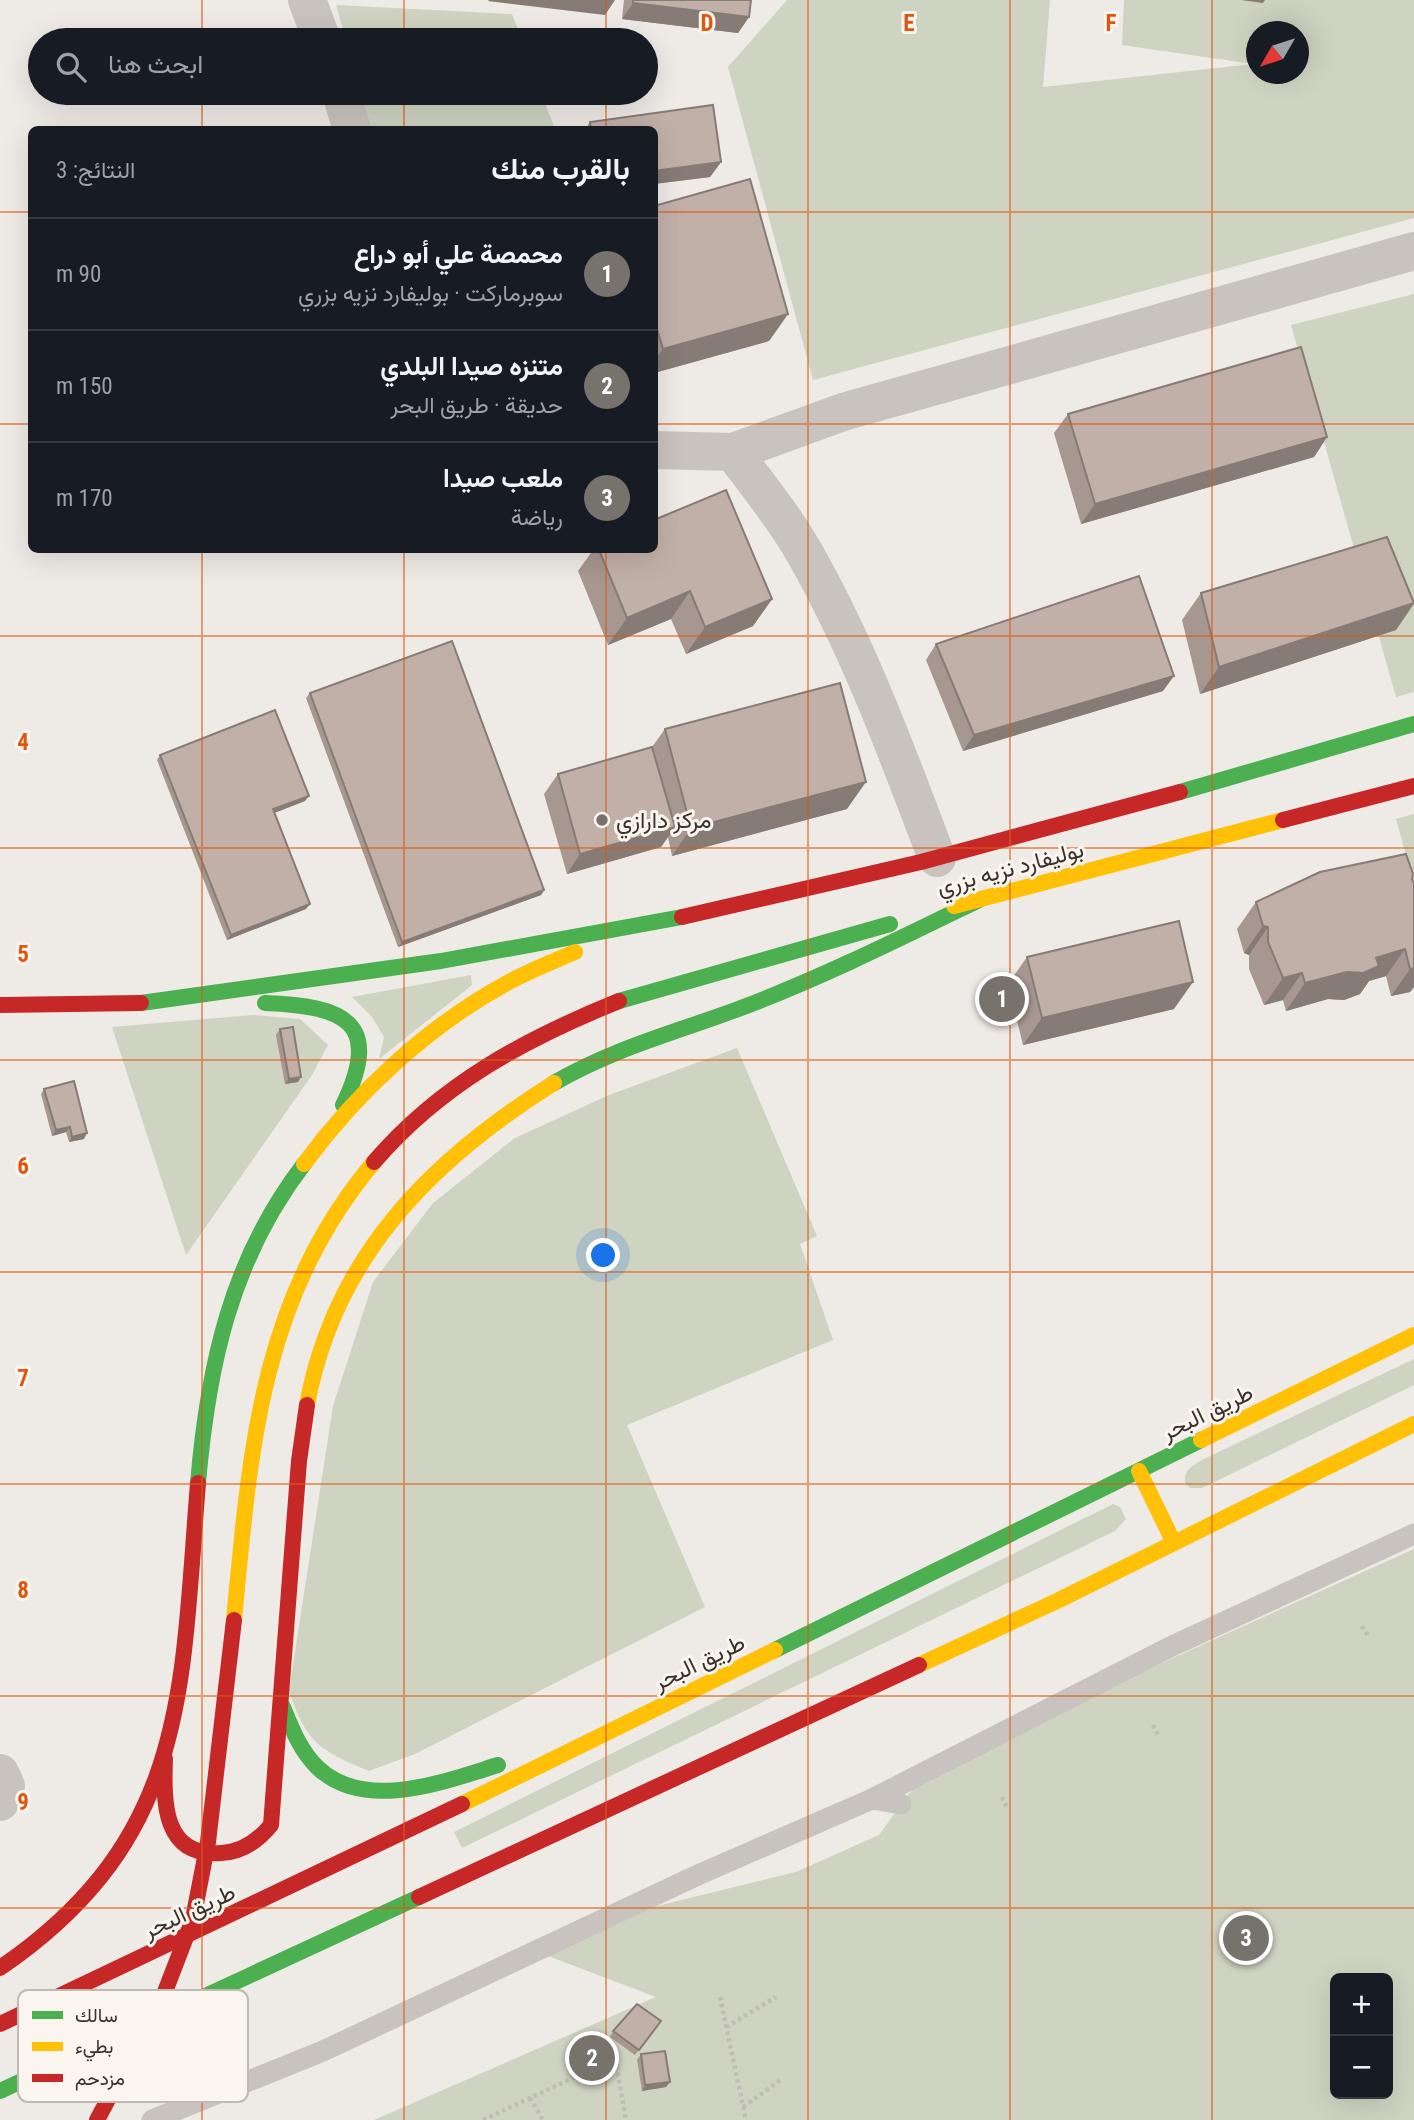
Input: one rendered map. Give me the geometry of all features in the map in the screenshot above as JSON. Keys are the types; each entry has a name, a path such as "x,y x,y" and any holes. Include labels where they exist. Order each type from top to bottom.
{"main road":[{"name":"بوليفارد نزيه بزري","path":"621,930 937,858 1163,798 1414,724"},
{"name":"بوليفارد نزيه بزري","path":"166,1990 194,1917 224,1723 260,1402 275,1342 297,1285 323,1234 355,1186 438,1098 467,1076 529,1039 619,1001 979,900 1414,786"},
{"path":"0,1004 49,1006 296,1003 330,1010 345,1018 360,1040 361,1062 351,1092 287,1186 254,1247 227,1312 214,1357 205,1407 180,1673 164,1759 164,1804 169,1821 183,1846 199,1854 242,1850 260,1839 271,1825 303,1430 313,1375 340,1299 353,1274 417,1186 453,1152 492,1121 559,1079 613,1052 825,975 979,900"},
{"path":"141,1003 338,978 621,930"},
{"path":"327,1130 373,1082 464,1010 518,977 621,930"},
{"name":"طريق البحر","path":"73,1990 230,1917 1414,1335"},
{"path":"218,1990 1032,1613 1414,1424"},
{"path":"1139,1471 1174,1543"},
{"path":"280,1698 292,1736 303,1752 329,1775 370,1792 401,1792 437,1785 612,1730"},
{"path":"0,1968 64,1919 97,1883 147,1800 164,1759"},
{"name":"طريق البحر","path":"0,2024 18,2016"},
{"path":"0,2091 18,2083"},
{"name":"بوليفارد نزيه بزري","path":"97,2120 108,2102"}],"street":[{"path":"307,0 318,28"},
{"path":"345,105 351,126"},
{"path":"658,450 733,452 843,412 1414,251"},
{"path":"733,452 803,551 880,714 937,858"},
{"path":"0,1773 6,1786 0,1802"}],"lane":[{"path":"248,2081 323,2051 699,1874 872,1799 1170,1647 1414,1534"},
{"path":"872,1799 901,1804"},
{"path":"152,2120 197,2102"}],"path":[{"path":"1362,1626 1368,1636"},
{"path":"1153,1725 1159,1737"},
{"path":"1002,1797 1008,1811"},
{"path":"720,1997 746,2120"},
{"path":"726,2027 776,1997"},
{"path":"483,2120 615,2058 626,2120"},
{"path":"743,2108 782,2079"},
{"path":"530,2098 543,2120"}],"green space":[{"path":"787,0 1050,0 1043,87 1246,65 1246,84 1309,84 1309,21 1246,21 1246,63 1122,45 1124,0 1414,0 1414,218 813,380 728,67"},
{"path":"336,5 512,14 517,28 343,28"},
{"path":"363,105 546,105 554,126 369,126"},
{"path":"1414,294 1414,692 1396,697 1291,325"},
{"path":"1414,814 1414,884 1396,819"},
{"path":"471,975 472,985 379,1059 384,1037 372,1017 352,997"},
{"path":"253,1015 300,1019 328,1045 312,1075 186,1255 112,1027"},
{"path":"737,1048 817,1236 800,1244 833,1340 627,1425 705,1607 415,1754 369,1771 338,1757 317,1743 309,1733 289,1691 333,1406 373,1282 433,1203 515,1138 609,1095"},
{"path":"1414,1359 1414,1385 1202,1488 1190,1488 1185,1483 1187,1471 1204,1459"},
{"path":"1113,1504 1120,1507 1126,1519 1115,1531 462,1848 454,1832"},
{"path":"1414,1549 1414,2120 374,2120 656,1997 548,1956 657,1906 796,1872 879,1835 918,1781 1069,1705"}],"building":[{"path":"633,0 751,0 749,17 633,3"},
{"path":"713,105 721,162 658,170 658,126 590,126 590,122"},
{"path":"750,179 788,314 663,349 658,332 658,205"},
{"path":"1301,347 1327,437 1095,504 1068,414"},
{"path":"726,490 772,599 705,627 690,591 627,618 600,553 658,553 658,518"},
{"path":"1387,537 1414,603 1219,667 1201,593"},
{"path":"1139,576 1174,676 974,735 936,644"},
{"path":"452,641 544,890 402,942 310,693"},
{"path":"840,683 866,782 691,828 665,729"},
{"path":"275,710 309,796 273,809 310,904 231,935 160,755"},
{"name":"مركز دارازي","path":"652,747 675,827 580,854 558,774"},
{"path":"1406,854 1414,883 1414,968 1410,969 1405,949 1376,958 1379,966 1363,973 1347,972 1305,983 1302,973 1283,978 1268,942 1268,927 1263,926 1256,902 1320,872"},
{"path":"1179,921 1193,982 1042,1018 1027,957"},
{"path":"293,1027 301,1077 289,1079 280,1029"},
{"path":"74,1081 87,1133 72,1137 70,1127 56,1130 44,1089"},
{"path":"637,2004 661,2021 639,2050 613,2031"},
{"path":"665,2051 670,2082 645,2085 641,2054"}],"traffic: fast":[{"path":"1180,792 1414,724"},
{"path":"554,1083 623,1050 802,983 979,900"},
{"path":"141,1003 441,961 682,917"},
{"path":"619,1001 890,924"},
{"path":"265,1003 316,1008 335,1014 349,1024 357,1037 359,1054 355,1077 343,1105"},
{"path":"198,1483 209,1397 227,1315 258,1237 304,1164"},
{"path":"775,1650 1201,1440"},
{"path":"283,1707 301,1746 317,1767 336,1781 358,1788 381,1791 406,1789 454,1779 498,1765"},
{"path":"218,1990 419,1897"},
{"path":"0,2091 18,2083"}],"traffic: slow":[{"path":"954,906 1283,820"},
{"path":"304,1164 347,1111 422,1040 449,1019 507,983 575,952"},
{"path":"307,1405 320,1352 340,1303 365,1258 394,1217 467,1145 554,1083"},
{"path":"234,1620 255,1437 267,1379 284,1322 306,1267 336,1214 374,1162"},
{"path":"1201,1440 1414,1335"},
{"path":"919,1665 1057,1601 1414,1424"},
{"path":"1139,1471 1174,1543"},
{"path":"462,1804 775,1650"}],"traffic: jam":[{"path":"1283,820 1414,786"},
{"path":"682,917 921,862 1180,792"},
{"path":"374,1162 427,1109 486,1066 550,1031 619,1001"},
{"path":"0,1005 141,1003"},
{"path":"165,1759 165,1792 170,1824 177,1836 188,1846 202,1852 221,1853 236,1850 255,1841 271,1825 299,1461 307,1405"},
{"path":"0,1968 62,1918 109,1866 142,1812 164,1754 178,1693 187,1627 198,1483"},
{"path":"166,1990 193,1919 208,1842 234,1620"},
{"path":"419,1897 919,1665"},
{"path":"71,1990 462,1804"},
{"path":"0,2024 18,2015"},
{"path":"97,2120 107,2102"}],"place":[{"name":"مركز دارازي","path":"602,820"},
{"name":"محمصة علي أبو دراع","path":"1002,999"},
{"name":"ملعب صيدا","path":"1246,1938"},
{"name":"متنزه صيدا البلدي","path":"592,2058"}]}
